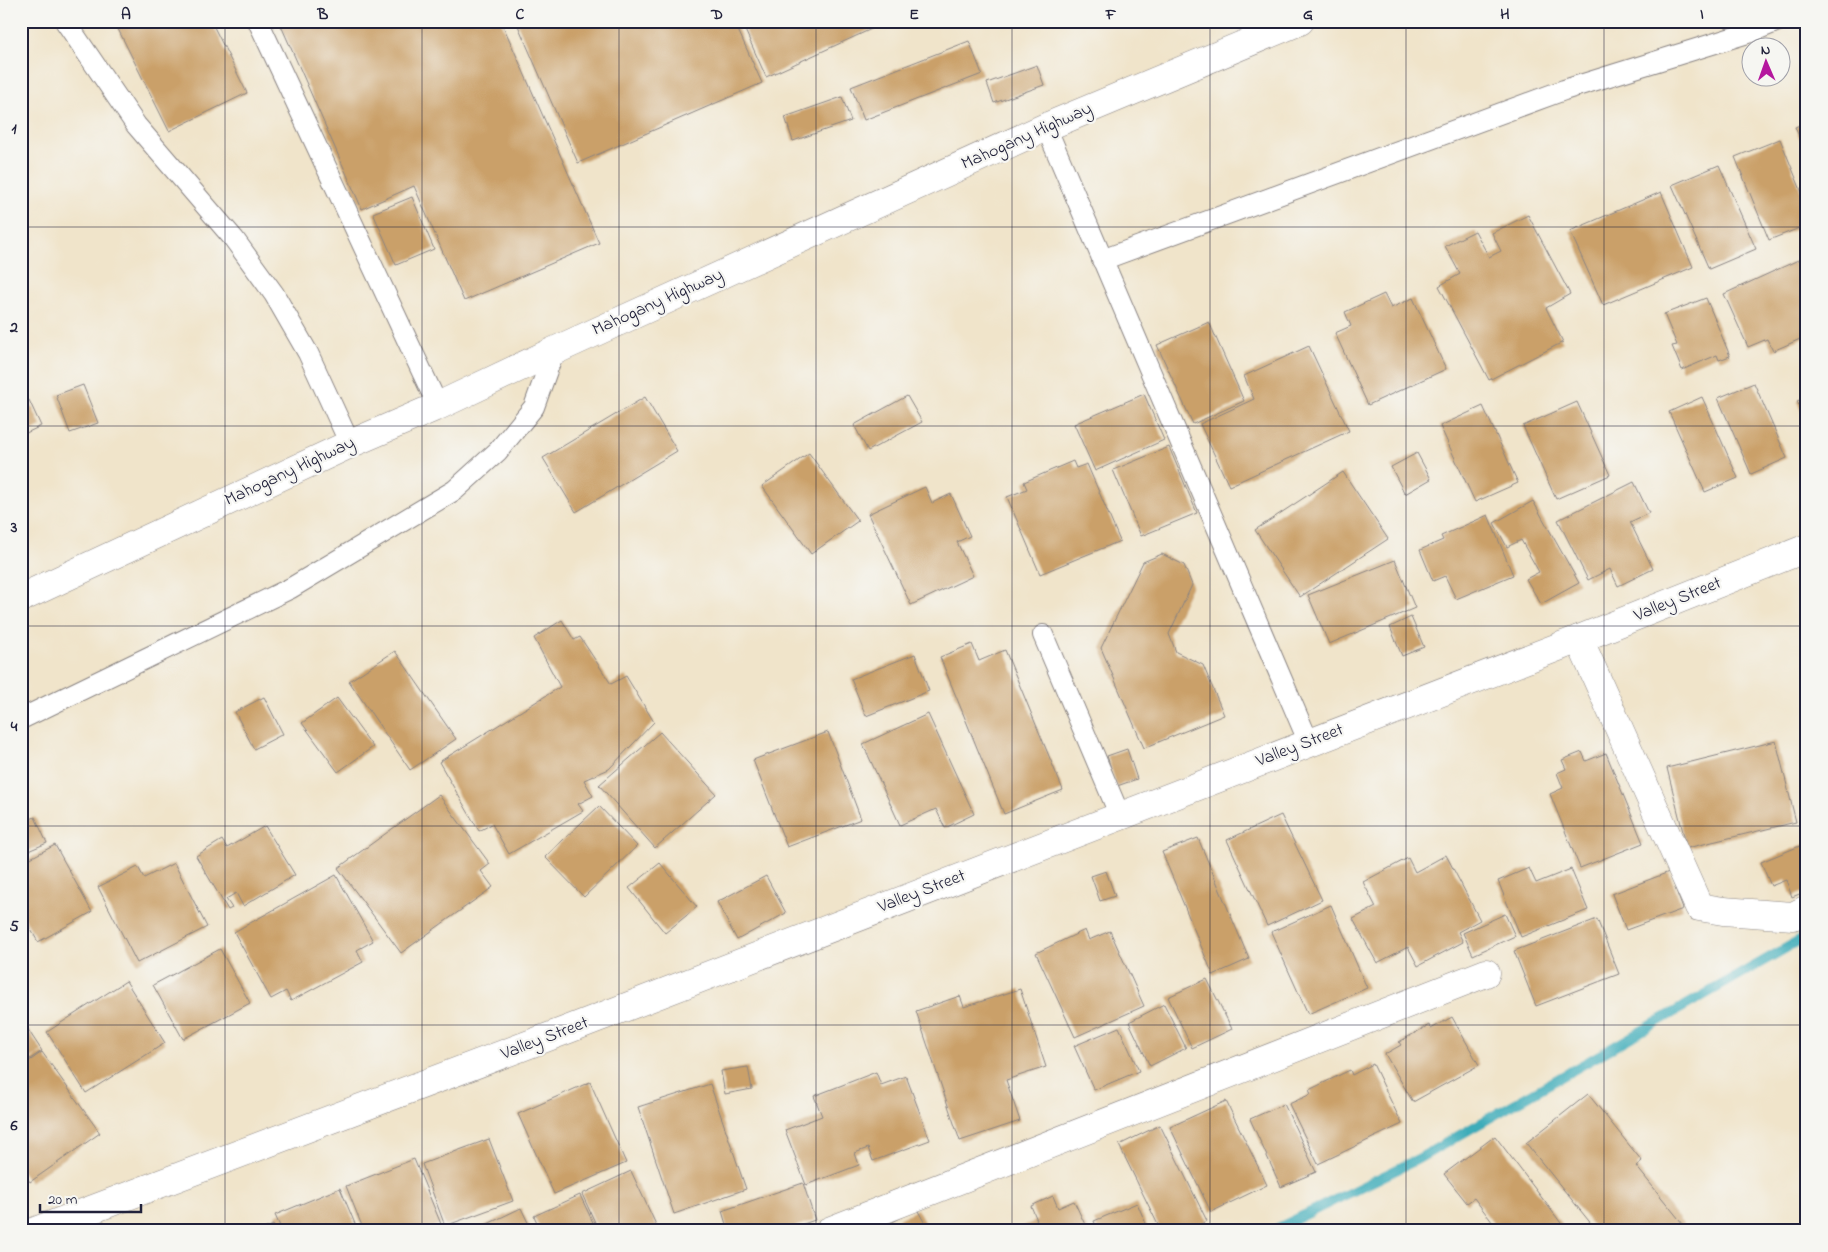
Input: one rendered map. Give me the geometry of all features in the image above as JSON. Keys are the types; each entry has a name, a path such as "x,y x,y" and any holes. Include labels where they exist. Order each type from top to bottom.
{"street":[{"name":"Mahogany Highway","path":"21,598 350,444 438,406 554,351 1046,127 1300,21"},
{"name":"Valley Street","path":"42,1229 564,1032 1579,640 1807,548"},
{"path":"1579,640 1699,907 1723,911 1792,916 1807,909"},
{"path":"829,1231 1486,974"}],"lane":[{"path":"65,21 136,125 234,239 274,294 308,352 350,444"},
{"path":"258,21 438,406"},
{"path":"1102,260 1564,90 1751,32 1778,21"},
{"path":"1046,127 1309,743"},
{"path":"21,720 291,588 455,490 498,451 534,408 554,351"},
{"path":"1043,635 1120,816"}],"building":[{"path":"114,21 211,21 247,93 169,131"},
{"path":"279,21 501,21 599,243 464,301 414,186 362,209"},
{"path":"516,21 734,21 762,83 578,163"},
{"path":"741,21 889,21 766,77"},
{"path":"969,41 982,74 864,120 851,87"},
{"path":"1037,65 1044,85 994,103 987,83"},
{"path":"842,97 851,121 793,141 785,117"},
{"path":"1807,122 1807,155 1795,127"},
{"path":"1780,139 1807,205 1807,225 1769,240 1735,157"},
{"path":"1719,165 1756,249 1709,269 1672,185"},
{"path":"1661,192 1693,267 1603,305 1570,231"},
{"path":"412,197 434,249 396,265 373,213"},
{"path":"1528,215 1570,294 1546,308 1563,342 1489,380 1439,286 1460,274 1445,246 1475,231 1489,257 1501,251 1492,233"},
{"path":"1807,256 1807,336 1773,351 1767,339 1748,347 1724,294"},
{"path":"1384,294 1391,308 1413,298 1446,369 1368,405 1335,333 1351,326 1345,312"},
{"path":"1706,298 1730,356 1719,360 1717,355 1682,370 1672,346 1677,345 1664,314"},
{"path":"1209,322 1244,401 1193,424 1157,345"},
{"path":"1309,346 1349,431 1229,486 1200,424 1254,399 1244,376"},
{"path":"1754,383 1787,458 1751,474 1718,398"},
{"path":"83,385 98,423 70,433 56,395"},
{"path":"1144,394 1164,440 1095,471 1074,424"},
{"path":"907,396 922,422 868,451 854,425"},
{"path":"645,397 677,451 576,512 543,458"},
{"path":"1702,397 1738,478 1705,492 1669,412"},
{"path":"1807,397 1807,425 1797,401"},
{"path":"29,400 41,426 22,435 21,404"},
{"path":"1577,402 1610,475 1556,499 1523,426"},
{"path":"1483,406 1518,483 1475,502 1440,426"},
{"path":"1169,447 1197,513 1141,536 1113,470"},
{"path":"809,453 858,521 811,554 762,486"},
{"path":"1417,453 1431,479 1405,494 1391,467"},
{"path":"1073,461 1076,468 1087,464 1120,541 1040,574 1007,497 1027,489 1024,482"},
{"path":"1343,472 1388,539 1300,597 1255,530"},
{"path":"1634,482 1649,513 1630,522 1653,569 1618,586 1610,569 1588,580 1558,520"},
{"path":"925,487 932,503 951,494 970,536 957,542 973,576 911,605 868,514"},
{"path":"1533,501 1579,583 1541,604 1526,579 1539,572 1521,540 1507,547 1494,523"},
{"path":"1488,515 1513,575 1456,599 1445,576 1433,581 1420,550 1443,540 1441,536"},
{"path":"1162,554 1184,565 1192,585 1169,634 1176,652 1203,665 1224,715 1144,748 1101,648 1143,562"},
{"path":"1395,560 1415,608 1329,644 1308,595"},
{"path":"1411,617 1424,647 1402,656 1390,627"},
{"path":"562,620 574,640 580,637 611,684 626,676 654,722 609,769 584,780 593,796 578,804 583,811 509,854 492,824 479,831 439,762 560,687 534,638"},
{"path":"972,644 979,661 1005,650 1063,790 1004,814 940,657"},
{"path":"395,651 456,739 410,770 349,681"},
{"path":"915,654 929,691 866,716 851,679"},
{"path":"264,697 283,734 254,749 235,712"},
{"path":"337,698 373,747 338,772 302,723"},
{"path":"928,714 974,814 945,828 936,809 900,825 863,744"},
{"path":"660,732 716,794 655,848 599,785"},
{"path":"828,732 861,819 787,847 753,760"},
{"path":"1776,741 1796,822 1687,848 1667,768"},
{"path":"1127,749 1137,779 1117,786 1107,756"},
{"path":"1582,752 1586,761 1606,753 1643,843 1580,868 1550,794 1563,788 1557,773 1566,769 1562,760"},
{"path":"439,795 490,864 481,871 493,887 401,953 338,868"},
{"path":"599,806 637,846 584,897 545,857"},
{"path":"1281,815 1322,900 1267,926 1227,840"},
{"path":"35,817 47,843 21,854 21,823"},
{"path":"265,826 295,875 243,906 236,893 226,899 232,908 228,910 196,856 222,840 227,848"},
{"path":"1198,838 1249,959 1213,975 1162,852"},
{"path":"1807,843 1807,891 1792,897 1786,880 1771,886 1761,862"},
{"path":"55,845 92,912 38,942 21,912 21,863"},
{"path":"1446,855 1480,920 1458,932 1463,942 1418,966 1408,947 1377,963 1353,919 1376,907 1363,882 1408,858 1415,872"},
{"path":"174,863 207,927 137,963 98,887 138,867 144,878"},
{"path":"660,863 697,907 665,933 629,888"},
{"path":"1529,868 1536,883 1571,869 1588,910 1521,937 1498,881"},
{"path":"1106,871 1115,896 1100,901 1091,876"},
{"path":"1669,872 1683,909 1626,930 1612,894"},
{"path":"336,875 373,941 357,950 363,962 291,1001 286,991 271,999 234,932"},
{"path":"766,876 786,913 737,940 717,902"},
{"path":"1331,905 1367,988 1308,1014 1271,932"},
{"path":"1505,914 1515,936 1473,955 1463,933"},
{"path":"1597,919 1619,974 1536,1006 1514,951"},
{"path":"1085,930 1089,940 1110,931 1144,1006 1075,1037 1036,953"},
{"path":"220,949 250,1003 183,1039 153,985"},
{"path":"1207,979 1232,1029 1192,1048 1168,997"},
{"path":"126,981 165,1043 86,1093 47,1032"},
{"path":"1020,989 1046,1067 1006,1080 1020,1121 960,1141 916,1011 960,996 964,1007"},
{"path":"1164,1004 1186,1048 1150,1066 1129,1022"},
{"path":"1452,1017 1479,1065 1413,1102 1385,1054 1401,1045 1399,1042 1429,1025 1431,1029"},
{"path":"21,1019 42,1051 21,1065"},
{"path":"1119,1027 1139,1071 1094,1090 1074,1046"},
{"path":"42,1052 100,1133 30,1182 21,1170 21,1067"},
{"path":"1373,1064 1402,1124 1318,1164 1289,1104 1311,1094 1309,1090 1350,1070 1352,1075"},
{"path":"748,1067 752,1089 725,1094 721,1071"},
{"path":"876,1072 881,1085 906,1076 930,1140 873,1161 868,1148 855,1153 859,1165 806,1185 785,1130 822,1116 814,1096"},
{"path":"590,1082 626,1163 554,1194 518,1114"},
{"path":"710,1084 746,1189 674,1214 638,1107"},
{"path":"1588,1094 1642,1161 1636,1166 1687,1229 1684,1231 1597,1231 1526,1143"},
{"path":"1226,1101 1267,1185 1211,1212 1170,1127"},
{"path":"1284,1104 1316,1172 1281,1187 1250,1119"},
{"path":"1160,1125 1207,1221 1187,1231 1161,1231 1119,1145"},
{"path":"1495,1136 1567,1231 1514,1231 1508,1223 1499,1231 1474,1198 1467,1203 1444,1174"},
{"path":"489,1139 513,1201 445,1226 422,1164"},
{"path":"414,1159 441,1224 424,1231 364,1231 346,1186"},
{"path":"631,1171 659,1231 599,1231 582,1194"},
{"path":"803,1183 815,1220 783,1231 728,1231 722,1211"},
{"path":"340,1188 358,1231 282,1231 275,1215"},
{"path":"580,1195 597,1231 541,1231 534,1216"},
{"path":"1053,1196 1058,1208 1074,1201 1088,1231 1018,1231 1017,1229 1037,1220 1031,1206"},
{"path":"1137,1203 1149,1231 1098,1231 1094,1221"},
{"path":"521,1208 532,1231 473,1231"},
{"path":"917,1209 929,1231 876,1231"},
{"path":"273,1225 275,1231 259,1231"}],"waterway":[{"path":"1272,1231 1418,1159 1807,936"}]}
